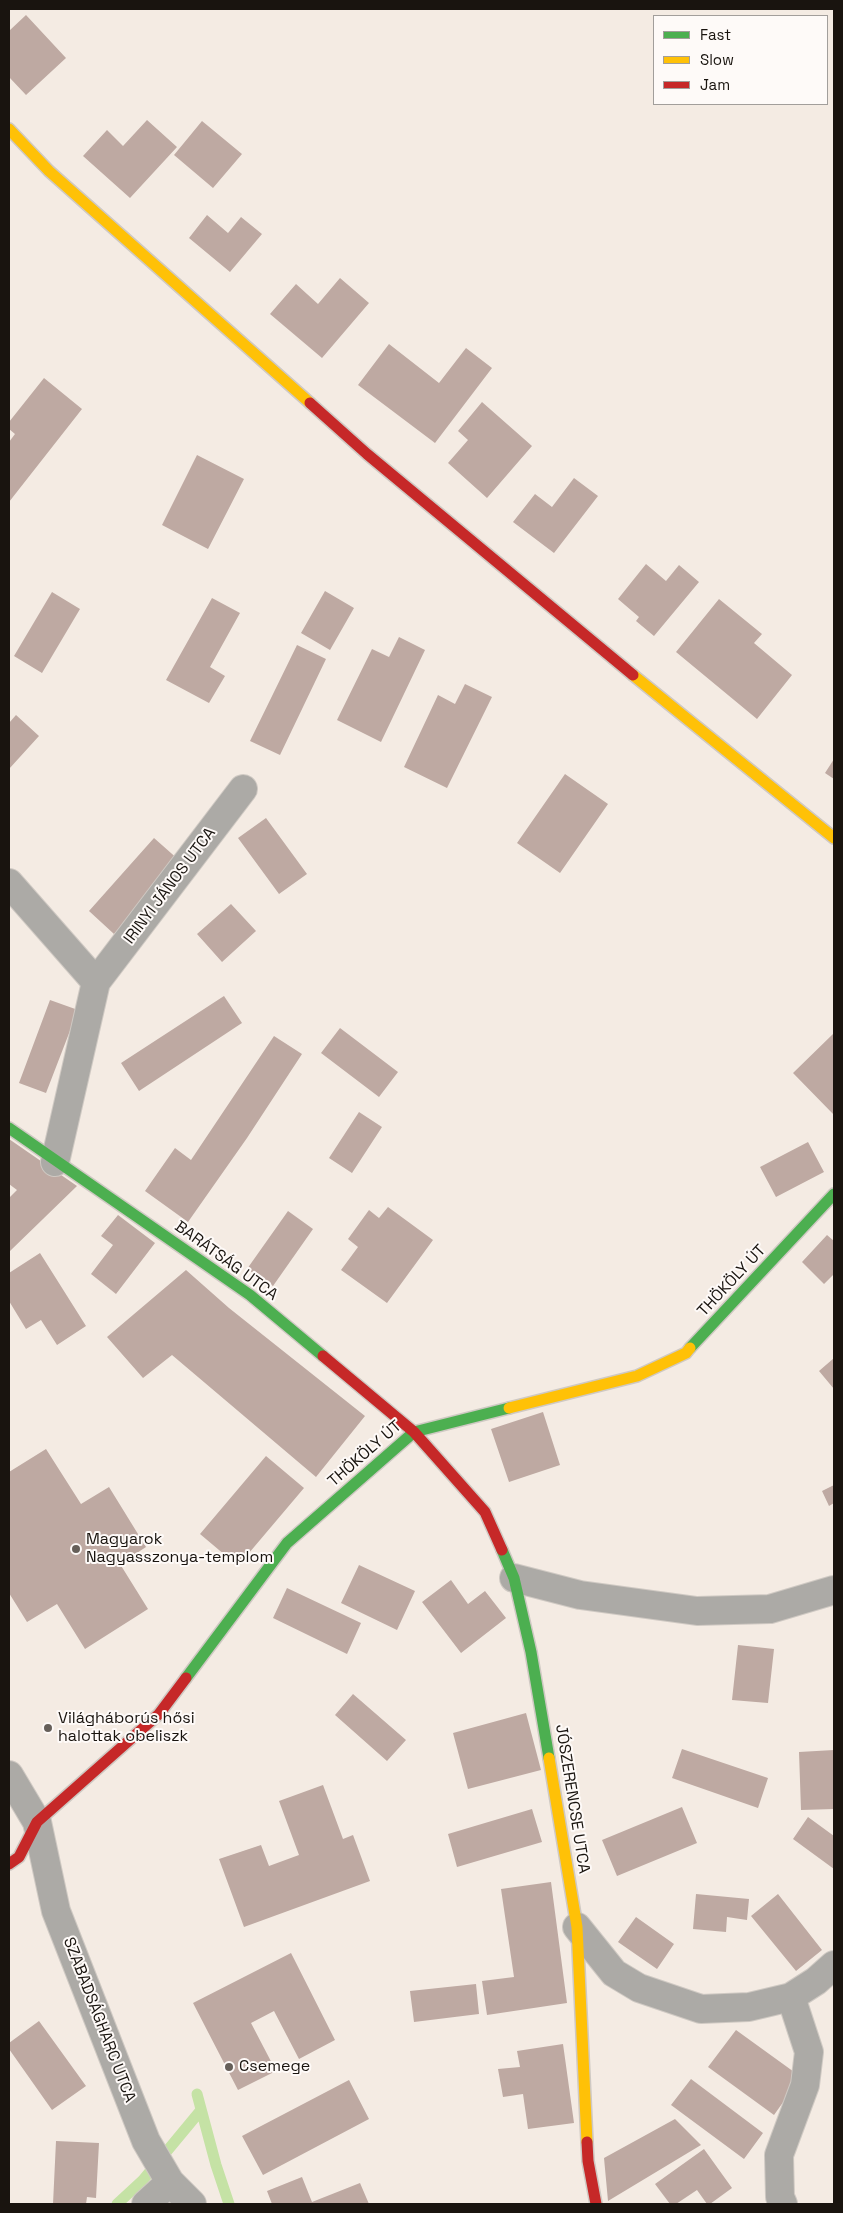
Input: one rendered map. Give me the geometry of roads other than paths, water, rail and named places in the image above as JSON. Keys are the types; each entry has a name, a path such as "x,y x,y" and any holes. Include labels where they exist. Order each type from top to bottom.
{"street":[{"path":"9,129 49,171 367,454 574,627 834,838"},
{"name":"IRINYI JÁNOS UTCA","path":"55,1162 96,982 243,789"},
{"path":"9,884 96,982"},
{"name":"BARÁTSÁG UTCA","path":"9,1128 55,1162 250,1295 414,1432"},
{"name":"THÖKÖLY ÚT","path":"37,1822 159,1714 287,1543 414,1432 637,1376 686,1353 834,1194"},
{"name":"JÓSZERENCSE UTCA","path":"414,1432 486,1512 514,1578 531,1652 577,1927 588,2161 596,2204"},
{"path":"514,1578 580,1595 697,1611 770,1609 834,1590"},
{"name":"SZABADSÁGHARC UTCA","path":"9,1775 37,1822 56,1910 146,2140 170,2182 192,2204"},
{"path":"9,1864 19,1857 37,1822"},
{"path":"577,1927 614,1973 639,1988 701,2009 749,2007 791,1997 816,1982 834,1965"},
{"path":"783,2204 780,2197 778,2155 805,2085 809,2052 791,1997"},
{"path":"146,2204 170,2182"}],"waterway":[{"path":"197,2094 216,2165 229,2204"},
{"path":"117,2204 143,2180 201,2110"}],"place":[{"name":"Magyarok Nagyasszonya-templom","path":"76,1549"},
{"name":"Világháborús hősi halottak obeliszk","path":"48,1728"},
{"name":"Csemege","path":"229,2067"}]}
